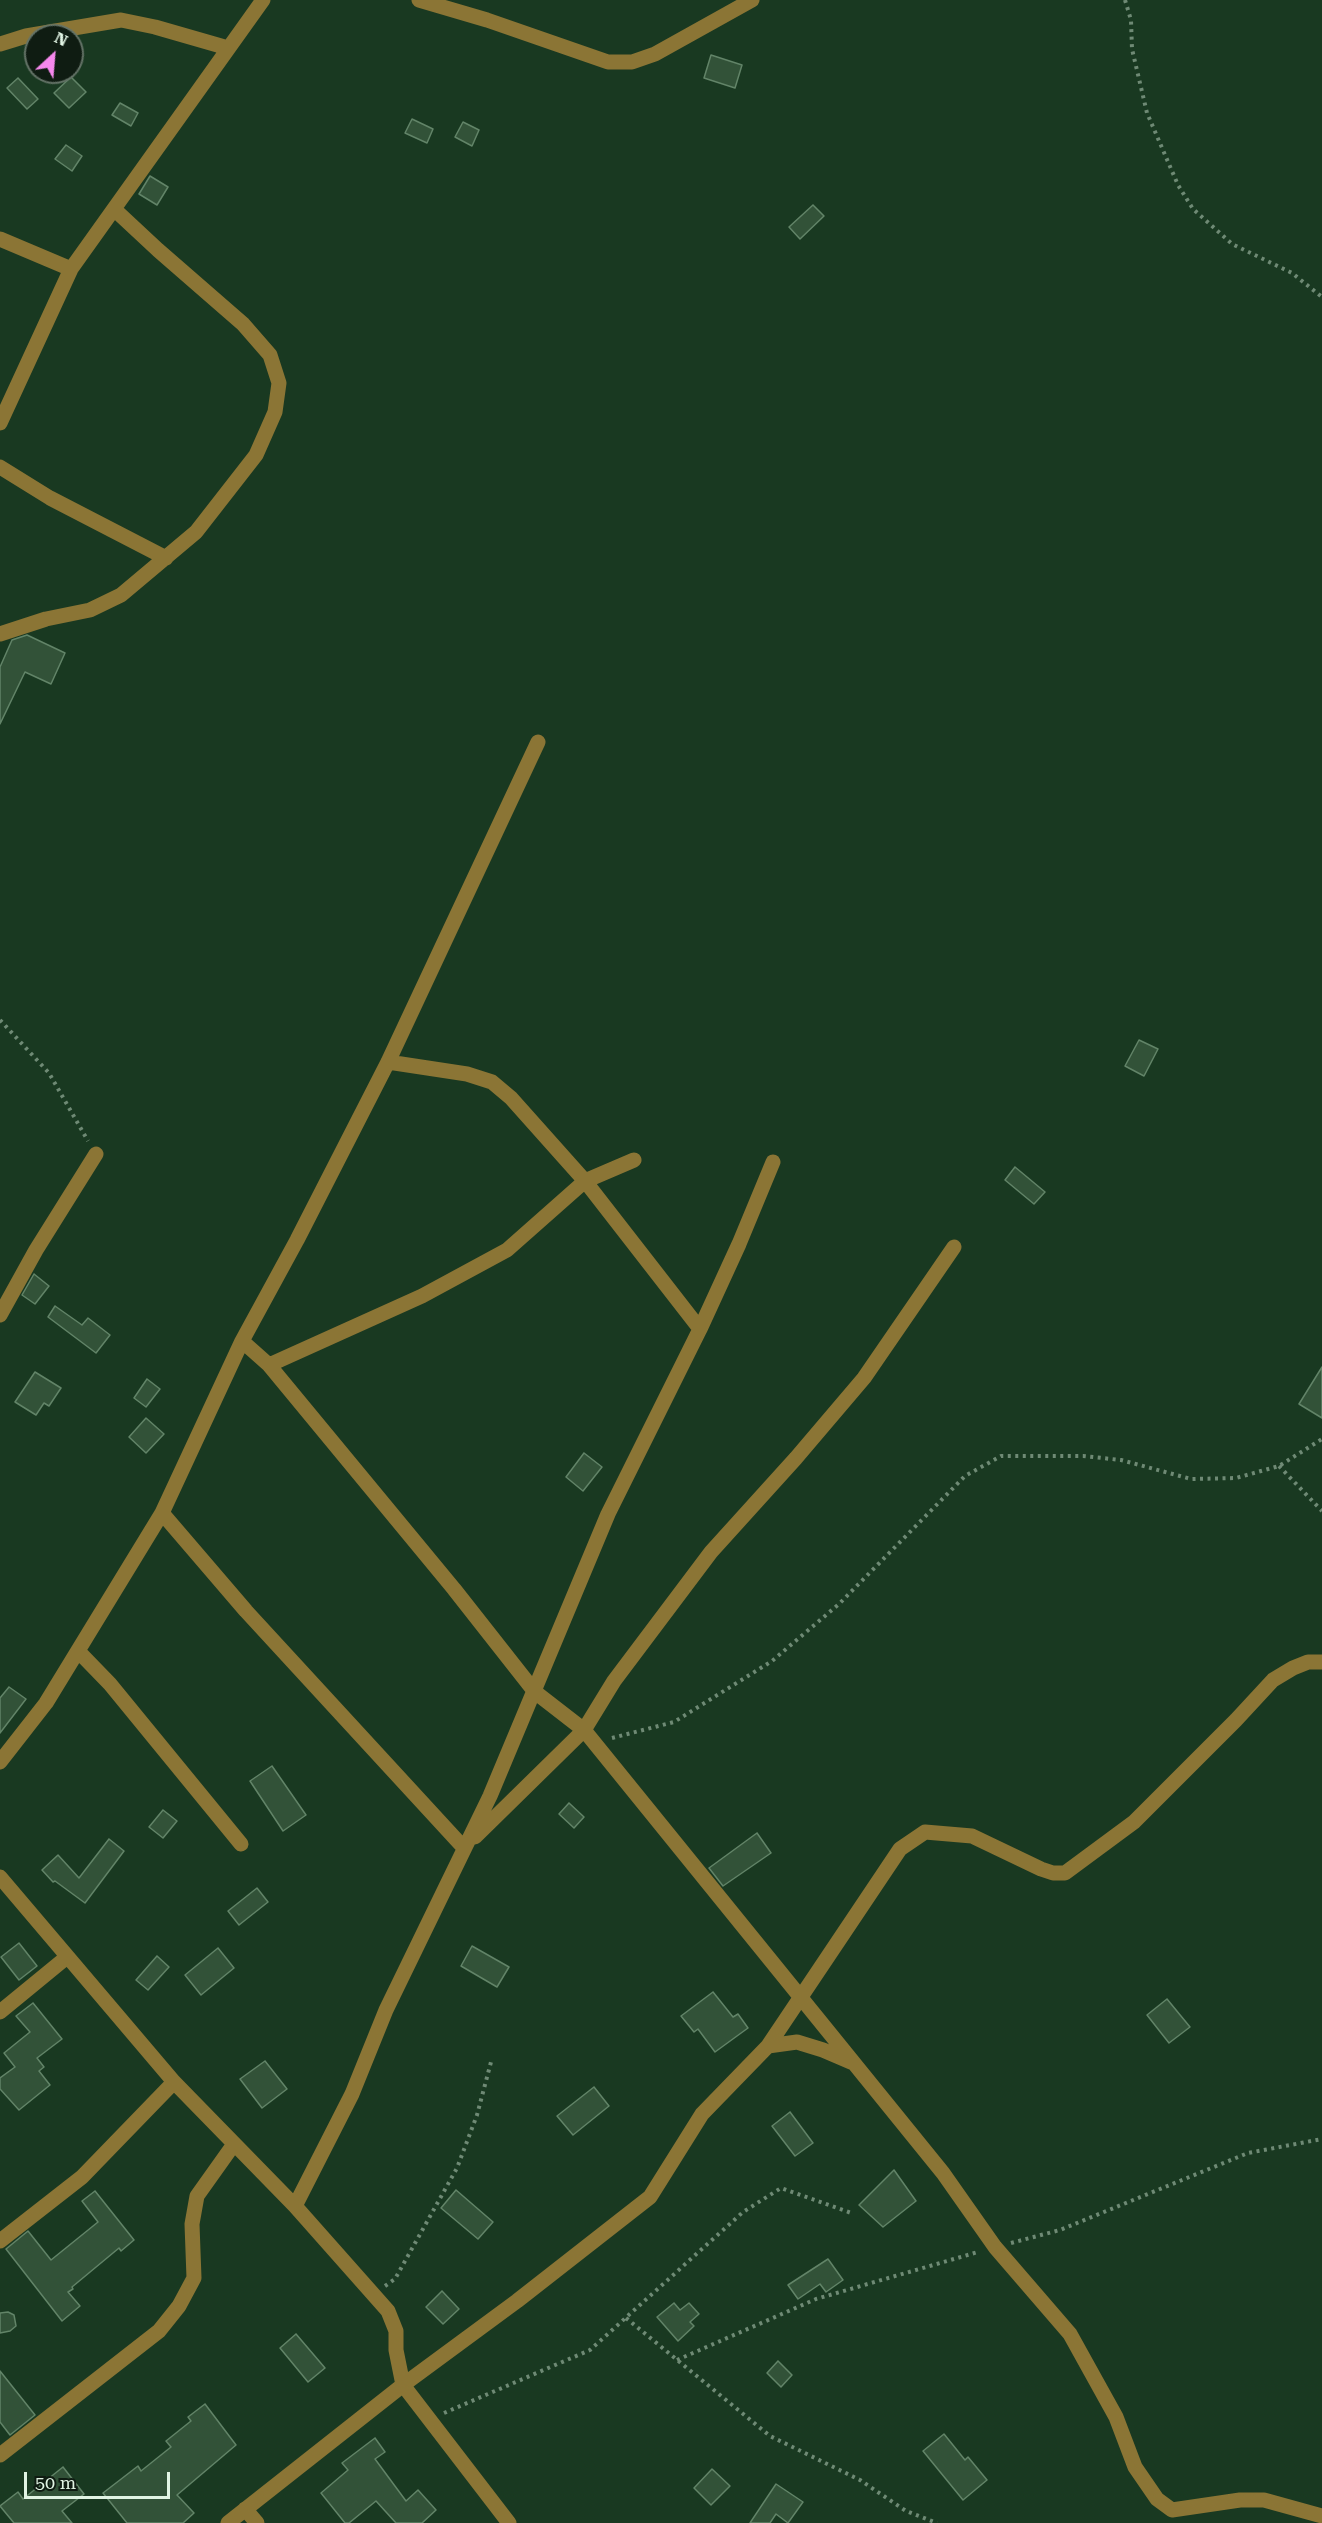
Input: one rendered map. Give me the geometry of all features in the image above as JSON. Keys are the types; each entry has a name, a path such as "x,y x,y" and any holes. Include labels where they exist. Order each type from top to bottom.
{"street":[{"path":"0,423 71,269 263,0"},
{"path":"419,0 487,20 608,62 632,62 655,54 752,0"},
{"path":"0,44 26,36 121,20 155,27 228,48"},
{"path":"0,634 46,619 90,610 121,595 196,532 256,455 275,412 279,383 270,355 243,324 114,209"},
{"path":"0,239 71,269"},
{"path":"0,467 50,498 166,558"},
{"path":"0,1762 46,1703 162,1513 242,1341 297,1240 388,1062 538,741"},
{"path":"388,1062 467,1074 492,1082 511,1098 585,1181 700,1329"},
{"path":"0,1315 36,1250 96,1154"},
{"path":"269,1365 422,1296 507,1250 585,1181 634,1160"},
{"path":"295,2206 352,2094 386,2010 490,1796 608,1514 700,1329 773,1162"},
{"path":"464,1848 584,1730 614,1681 711,1552 864,1378 954,1247"},
{"path":"242,1341 269,1365 535,1692 584,1730 944,2173 995,2247 1070,2334 1116,2417 1135,2467 1157,2499 1172,2510 1240,2500 1264,2500 1322,2516"},
{"path":"162,1513 246,1611 464,1848"},
{"path":"78,1651 110,1684 241,1844"},
{"path":"228,2523 403,2385 517,2301 650,2197 702,2114 768,2046 900,1849 926,1832 972,1836 1041,1869 1053,1873 1065,1873 1134,1822 1273,1680 1300,1665 1322,1662"},
{"path":"0,1877 174,2082 295,2206 388,2311 396,2331 396,2350 403,2385 426,2418 509,2523"},
{"path":"0,2012 67,1957"},
{"path":"768,2046 796,2042 823,2050 855,2064"},
{"path":"0,2241 82,2177 174,2082"},
{"path":"0,2454 159,2331 179,2306 194,2278 192,2224 197,2196 234,2144"},
{"path":"245,2509 257,2523"}],"path":[{"path":"1125,0 1131,20 1132,49 1147,113 1178,185 1193,209 1232,244 1292,273 1322,297"},
{"path":"0,1020 48,1073 96,1154"},
{"path":"594,1742 674,1722 772,1661 839,1604 965,1476 1001,1456 1083,1456 1121,1461 1191,1479 1236,1478 1279,1466 1322,1439"},
{"path":"1279,1466 1322,1511"},
{"path":"373,2295 395,2279 457,2168 477,2115 491,2062"},
{"path":"426,2418 590,2350 743,2212 781,2188 854,2214"},
{"path":"626,2318 770,2436 860,2480 906,2511 937,2523"}],"building":[{"path":"711,55 742,65 735,88 704,78"},
{"path":"18,78 38,99 27,109 7,88"},
{"path":"64,84 78,84 86,92 69,108 54,93"},
{"path":"120,103 138,113 131,126 112,115"},
{"path":"412,119 433,129 427,143 405,133"},
{"path":"463,122 479,130 472,146 455,137"},
{"path":"66,145 82,156 72,171 55,159"},
{"path":"150,176 168,187 157,205 139,194"},
{"path":"813,205 824,216 800,239 789,227"},
{"path":"27,635 65,653 51,684 25,672 0,724 0,667 12,640"},
{"path":"1139,1040 1158,1049 1144,1076 1125,1066"},
{"path":"1015,1167 1045,1192 1034,1204 1005,1180"},
{"path":"34,1274 49,1286 35,1304 22,1295"},
{"path":"55,1306 82,1325 88,1318 110,1335 96,1353 48,1317"},
{"path":"1322,1367 1322,1418 1299,1404"},
{"path":"35,1372 61,1388 49,1406 44,1403 36,1415 15,1402"},
{"path":"147,1379 160,1389 146,1407 134,1398"},
{"path":"146,1418 164,1434 146,1453 129,1437"},
{"path":"584,1453 602,1467 583,1491 566,1477"},
{"path":"9,1687 26,1699 0,1733 0,1698"},
{"path":"272,1766 306,1815 283,1831 250,1781"},
{"path":"569,1803 584,1817 574,1828 559,1814"},
{"path":"163,1810 177,1821 163,1838 149,1827"},
{"path":"757,1833 771,1853 723,1886 709,1868"},
{"path":"109,1839 124,1851 85,1903 55,1881 53,1882 42,1870 58,1855 79,1878"},
{"path":"257,1888 268,1902 239,1925 228,1911"},
{"path":"19,1943 37,1966 19,1980 1,1957"},
{"path":"472,1946 509,1967 497,1987 461,1966"},
{"path":"218,1948 234,1968 201,1995 185,1975"},
{"path":"157,1956 169,1967 148,1990 136,1980"},
{"path":"713,1992 733,2017 738,2014 748,2028 715,2052 698,2029 694,2032 681,2016"},
{"path":"1167,1999 1190,2027 1169,2043 1147,2015"},
{"path":"33,2003 62,2039 37,2058 44,2067 39,2071 50,2085 19,2110 0,2089 0,2078 15,2067 4,2053 30,2032 16,2016"},
{"path":"265,2061 287,2089 262,2108 240,2079"},
{"path":"594,2087 609,2106 573,2135 557,2116"},
{"path":"790,2112 813,2143 795,2156 772,2126"},
{"path":"894,2170 916,2201 883,2227 859,2205"},
{"path":"456,2190 493,2222 478,2239 441,2208"},
{"path":"95,2191 134,2240 121,2251 119,2248 72,2287 73,2289 68,2292 80,2306 62,2321 6,2249 28,2231 51,2260 98,2222 82,2201"},
{"path":"828,2259 843,2280 826,2292 820,2284 798,2299 788,2285"},
{"path":"442,2291 459,2309 443,2324 426,2307"},
{"path":"674,2303 680,2310 689,2303 699,2314 690,2322 694,2326 678,2341 657,2317"},
{"path":"8,2312 14,2315 16,2326 10,2331 0,2333 0,2313"},
{"path":"296,2334 325,2368 308,2382 280,2348"},
{"path":"778,2361 792,2375 781,2387 767,2373"},
{"path":"0,2371 35,2415 10,2435 0,2422"},
{"path":"205,2404 236,2445 177,2495 194,2513 183,2523 127,2523 103,2493 138,2466 141,2471 171,2447 166,2441 191,2421 188,2417"},
{"path":"944,2434 965,2460 968,2457 987,2480 963,2500 923,2451"},
{"path":"375,2438 385,2452 375,2459 406,2501 418,2490 436,2510 422,2523 396,2523 376,2501 349,2523 345,2523 321,2493 348,2470 342,2463"},
{"path":"63,2467 84,2494 62,2511 72,2523 14,2523 0,2506 18,2492 23,2499"},
{"path":"712,2469 730,2486 711,2505 694,2488"},
{"path":"776,2484 803,2502 788,2523 776,2514 770,2523 750,2523"}]}
